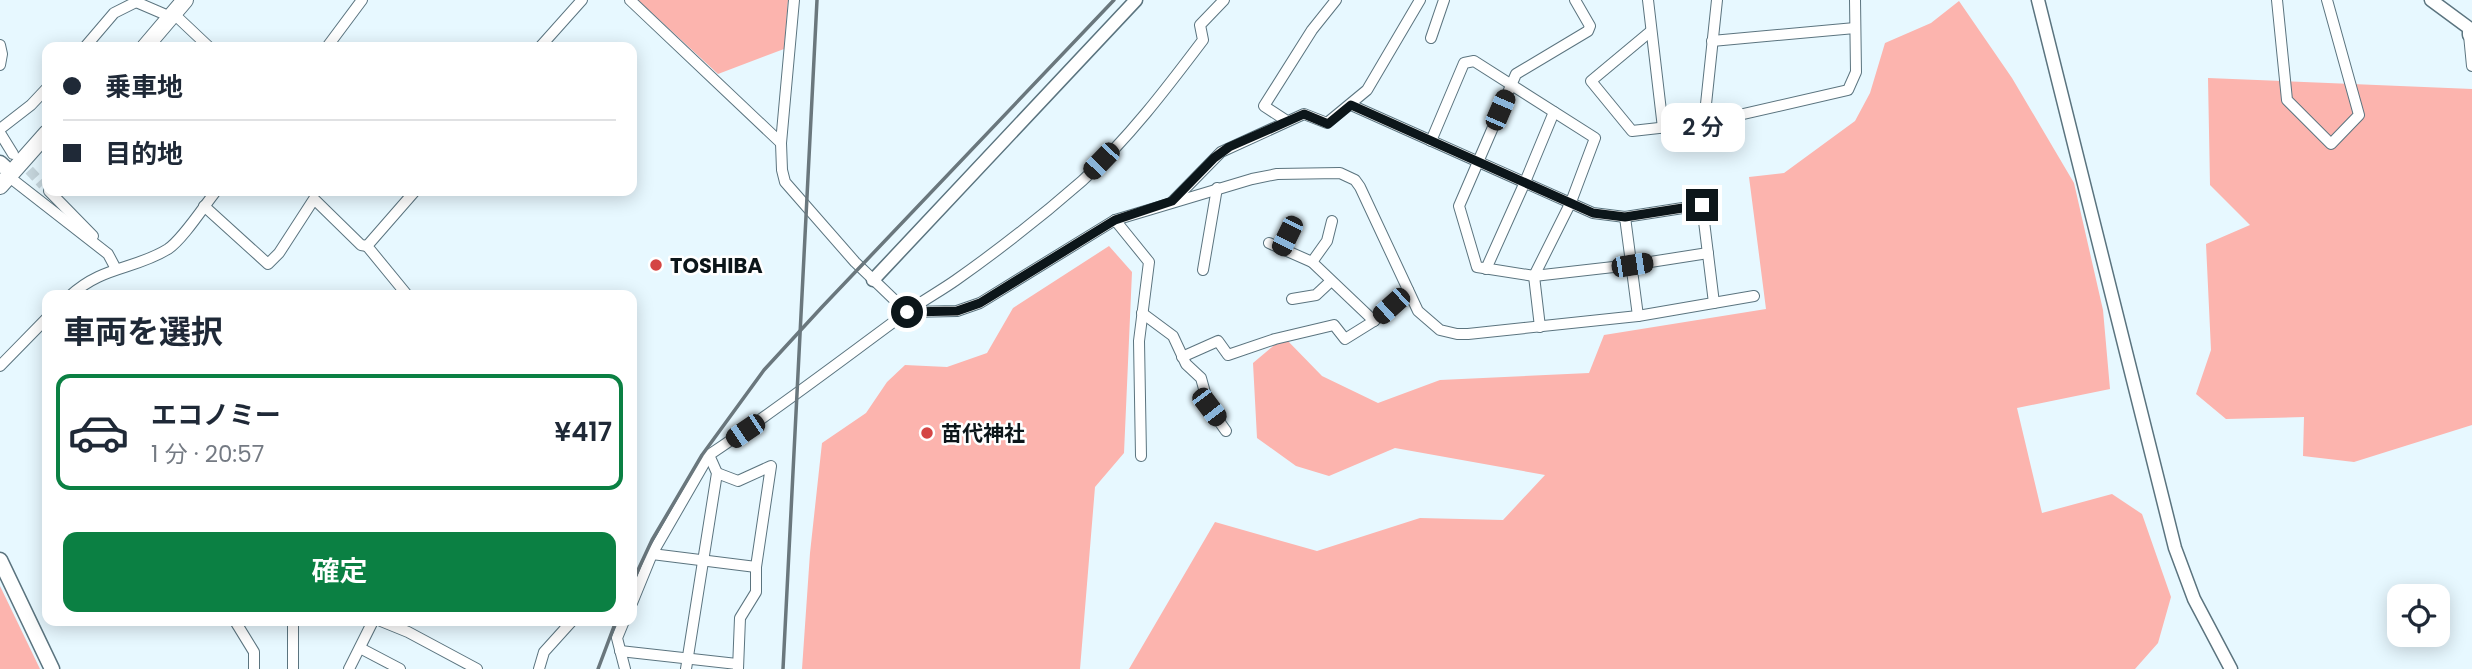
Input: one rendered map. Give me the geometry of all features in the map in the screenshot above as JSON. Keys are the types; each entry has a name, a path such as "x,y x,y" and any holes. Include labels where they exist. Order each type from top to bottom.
{"highway":[{"path":"149,42 186,0"},
{"path":"5,175 42,138"}],"main road":[{"path":"0,560 52,669"}],"street":[{"path":"89,42 114,13 120,0"},
{"path":"331,42 362,0"},
{"path":"544,42 582,0"},
{"path":"630,0 781,143"},
{"path":"794,0 781,143 782,170 790,191 873,280 907,312 957,311 980,303 1115,220 1217,188 1278,174 1324,172 1347,175 1360,187 1418,311 1440,330 1468,334 1540,327 1638,316 1754,296"},
{"path":"873,280 1136,0"},
{"path":"637,591 652,554 709,455 763,419 907,312 966,273 1083,179 1136,125 1173,80 1203,40 1200,25 1224,0"},
{"path":"1287,121 1264,106 1312,30 1336,0"},
{"path":"1172,201 1220,152 1304,114 1328,124 1367,90 1420,0"},
{"path":"1432,38 1444,0"},
{"path":"1575,0 1590,26 1588,31 1516,74 1458,206 1477,267 1534,276 1708,253"},
{"path":"1648,0 1663,128"},
{"path":"1704,123 1717,0"},
{"path":"1651,31 1591,81 1632,131 1704,123 1848,90 1856,72 1855,0"},
{"path":"2038,0 2175,548 2194,599 2231,669"},
{"path":"2277,0 2287,100 2331,144 2359,115 2327,0"},
{"path":"2431,0 2469,28 2472,66"},
{"path":"114,13 136,1 172,16 203,42"},
{"path":"1712,41 1855,28"},
{"path":"0,45 0,65"},
{"path":"1431,141 1464,63 1474,61 1595,138 1571,202 1534,276 1540,327"},
{"path":"13,154 0,131 42,93"},
{"path":"1351,105 1593,213 1625,217 1702,205 1714,303"},
{"path":"1486,269 1554,112"},
{"path":"5,175 108,254"},
{"path":"1203,270 1217,188"},
{"path":"55,196 106,249 116,269"},
{"path":"78,290 94,277 170,248 212,196"},
{"path":"367,246 411,196"},
{"path":"1690,207 1693,201 1708,198"},
{"path":"204,206 268,264 279,253 314,199 361,245 367,246 403,290"},
{"path":"1625,217 1638,316"},
{"path":"1115,220 1149,261 1139,341 1141,456"},
{"path":"1312,262 1327,242 1332,221"},
{"path":"1281,248 1293,223"},
{"path":"1269,243 1312,262 1374,321"},
{"path":"1292,299 1315,295 1331,281"},
{"path":"1182,356 1218,341 1228,355 1275,339 1334,326 1345,339 1374,321 1408,290"},
{"path":"1142,313 1173,337 1186,364 1201,378 1209,407 1226,431"},
{"path":"0,366 42,323"},
{"path":"686,664 717,473 709,455"},
{"path":"620,651 686,664 737,666 740,618 756,592 756,567 771,466 738,481 717,473"},
{"path":"652,554 756,567"},
{"path":"238,626 254,652 255,668"},
{"path":"293,626 293,669"},
{"path":"349,669 371,626"},
{"path":"393,626 477,669"},
{"path":"539,669 544,652 567,626"},
{"path":"622,626 617,638 625,669"},
{"path":"360,648 400,669"}],"shaded area":[{"path":"638,0 788,0 784,49 718,74"},
{"path":"1959,1 2012,78 2074,183 2103,310 2110,389 2017,408 2042,513 2112,494 2142,514 2171,597 2158,643 2135,669 1129,669 1215,522 1317,551 1420,518 1503,520 1545,475 1395,448 1329,476 1296,466 1257,438 1253,363 1284,337 1322,376 1378,403 1440,380 1589,373 1604,335 1766,309 1749,177 1784,173 1855,121 1870,93 1885,43 1931,23"},
{"path":"2208,78 2472,89 2472,425 2354,462 2303,456 2304,417 2226,419 2196,394 2211,350 2206,244 2250,225 2210,185"},
{"path":"1109,246 1132,272 1124,453 1095,487 1080,669 802,669 810,553 822,443 866,413 887,382 905,365 947,367 987,353 1013,308"},
{"path":"0,586 40,669 0,669"}],"tunnel":[{"path":"19,159 42,184"}],"railway":[{"path":"783,669 817,0"},
{"path":"637,572 652,540 702,455 764,370 1114,0"},
{"path":"598,669 614,626"}],"place":[{"name":"TOSHIBA","path":"656,265"},
{"name":"苗代神社","path":"927,433"}],"route":[{"path":"907,312 957,311 980,303 1115,220 1172,201 1220,152 1229,147 1304,114 1328,124 1351,105 1593,213 1625,217 1702,205"}]}
